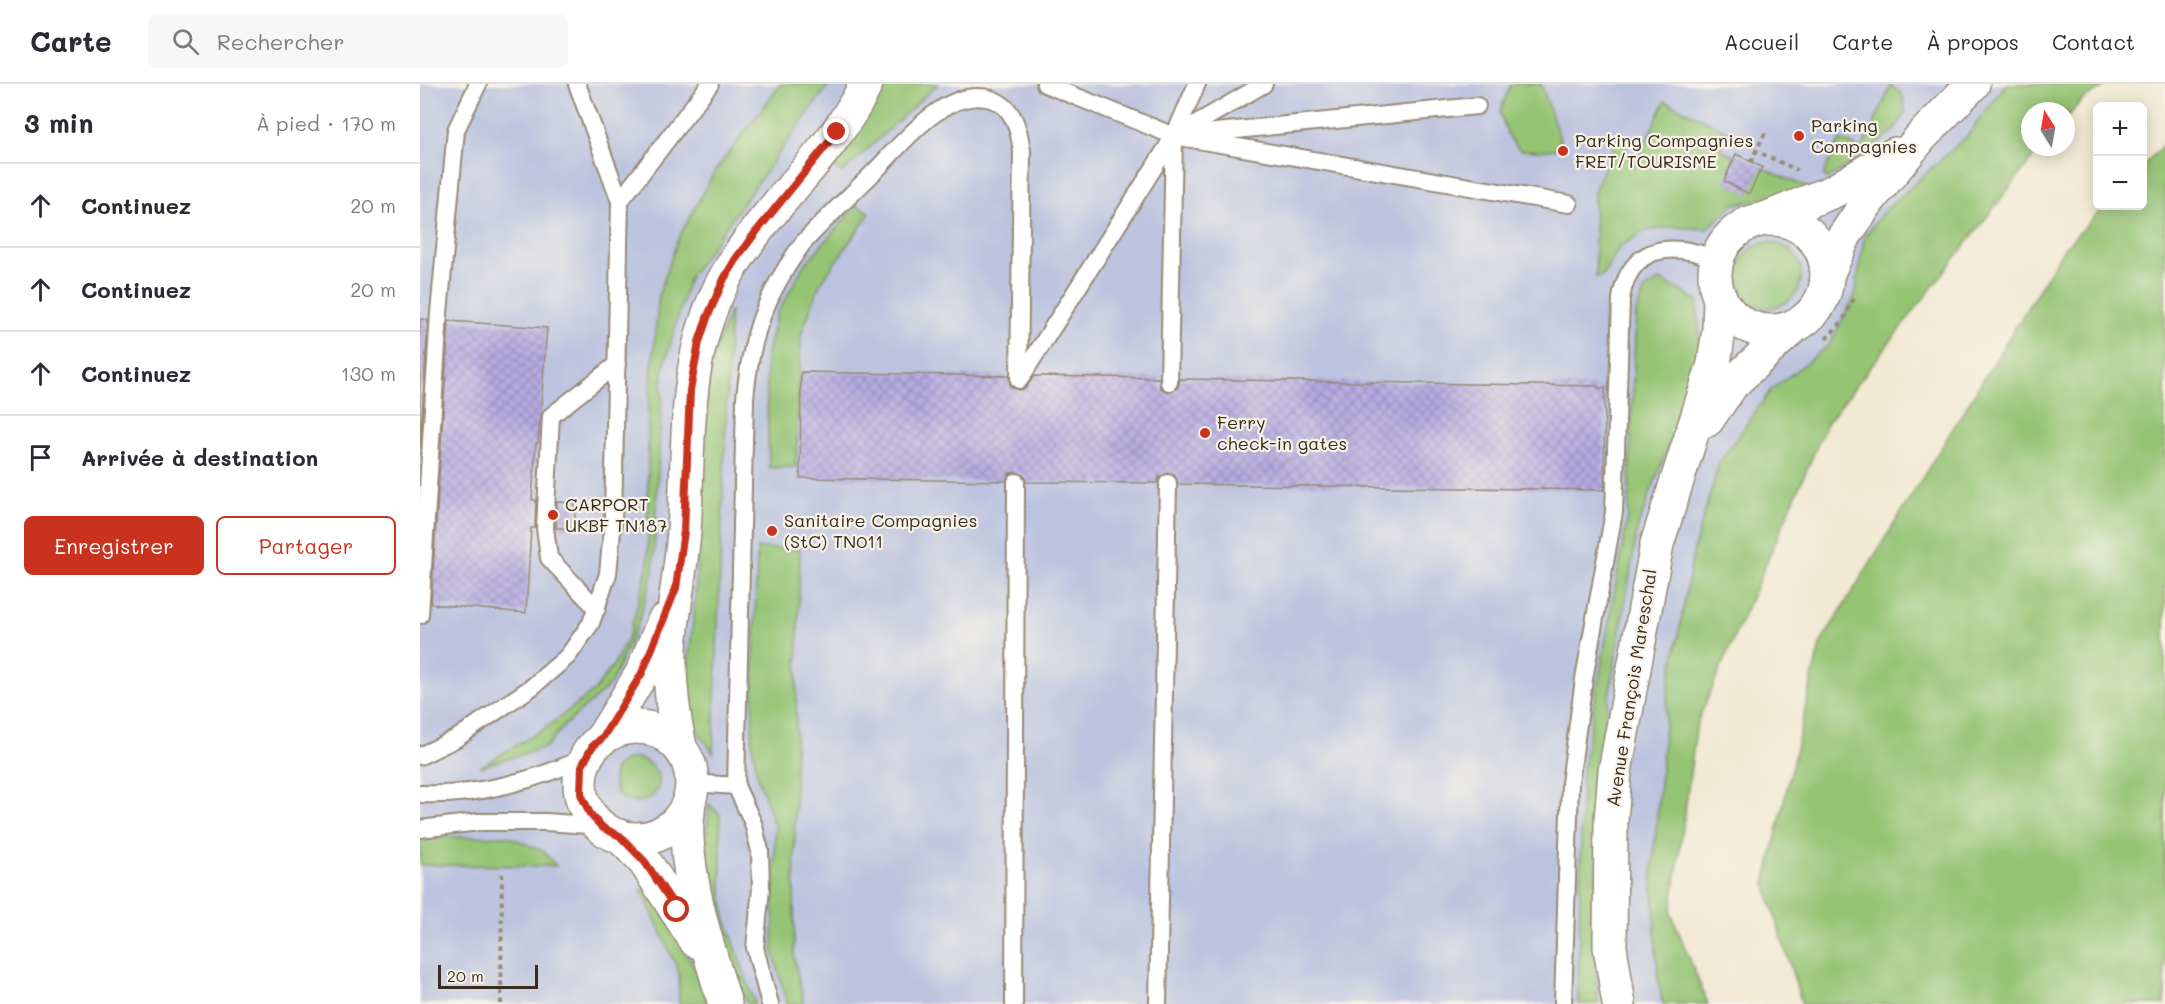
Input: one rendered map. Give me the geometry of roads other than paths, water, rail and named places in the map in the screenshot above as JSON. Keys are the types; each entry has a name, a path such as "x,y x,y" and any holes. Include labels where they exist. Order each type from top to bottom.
{"street":[{"path":"722,994 703,932 691,873 686,837 691,792 689,764 680,747 673,710 670,673 676,588 684,531 690,390 699,342 724,279 756,232 837,132 852,111 866,84"},
{"path":"1841,280 1838,248 1852,223 1922,136 1973,84"},
{"path":"1841,280 1823,293 1815,309 1808,334 1769,331 1752,327 1730,313 1720,297 1715,282 1718,258 1726,242 1738,230 1834,191 1881,164 1922,136"},
{"path":"1762,220 1780,220 1797,225 1804,230 1841,280"},
{"name":"Avenue François Mareschal","path":"1619,1004 1613,969 1610,921 1611,820 1615,771 1657,544 1714,364 1719,330 1720,297"},
{"name":"Avenue François Mareschal","path":"1688,449 1732,384 1808,334"},
{"path":"676,588 642,673 581,772 581,794 586,809 645,862 656,877 682,918 722,994"},
{"path":"595,747 619,729 638,726 661,732 680,747"},
{"path":"610,831 638,839 662,833 676,822 691,792"}],"lane":[{"path":"420,615 439,313 456,130 478,84"},
{"path":"420,756 457,738 550,673 568,656 581,640 597,609 608,573 611,552 620,201 577,84"},
{"path":"620,201 710,84"},
{"path":"1045,84 1174,136 1569,204"},
{"path":"770,1004 755,948 761,888 760,851 753,823 736,786 745,398 758,323 788,264 816,230 934,114 946,106 969,98 995,100 1004,106 1016,124 1022,151 1019,380 1174,136 1197,84"},
{"path":"1174,136 1241,84"},
{"path":"1174,136 1263,84"},
{"path":"1174,136 1477,106"},
{"path":"1169,382 1174,136"},
{"path":"1563,1004 1569,783 1584,679 1614,512 1623,285 1631,268 1656,252 1680,250 1718,258"},
{"path":"597,609 549,558 545,528 551,416 617,364"},
{"path":"1014,1004 1016,482"},
{"path":"1158,1004 1168,483"},
{"path":"420,794 442,795 475,791 550,773 595,747"},
{"path":"691,792 736,786"},
{"path":"420,829 479,822 546,822 610,831"}],"place":[{"name":"Parking Compagnies","path":"1799,136"},
{"name":"Parking Compagnies FRET/TOURISME","path":"1563,151"},
{"name":"Ferry check-in gates","path":"1205,433"},
{"name":"CARPORT UKBF TN187","path":"553,515"},
{"name":"Sanitaire Compagnies (StC) TN011","path":"772,531"}]}
